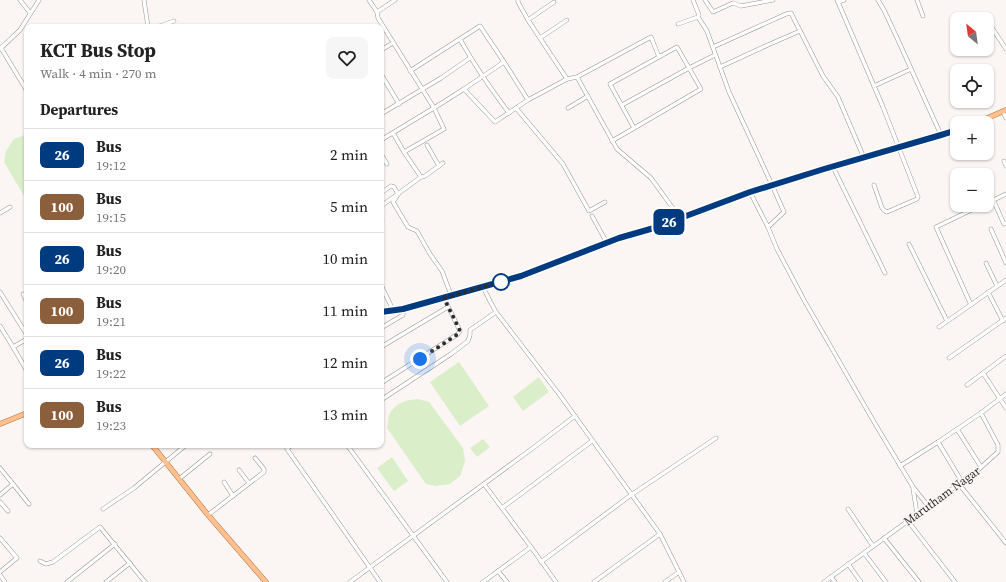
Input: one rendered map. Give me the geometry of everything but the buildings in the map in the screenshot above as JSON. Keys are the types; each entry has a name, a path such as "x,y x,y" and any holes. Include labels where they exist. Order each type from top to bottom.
{"main road":[{"path":"992,116 1004,111"},
{"path":"384,312 403,309 521,276 619,238 654,228 750,192 950,132"},
{"path":"0,424 24,414"},
{"path":"154,448 208,515 266,582"}],"street":[{"path":"20,0 30,13"},
{"path":"24,87 1,49 20,30 39,0"},
{"path":"144,0 148,24"},
{"path":"369,0 377,12 378,18 382,24"},
{"path":"377,12 394,0"},
{"path":"518,0 519,6 567,79"},
{"path":"693,0 699,15 698,17 707,31 729,92 784,212 768,227"},
{"path":"705,0 713,12 732,1 741,6 773,0"},
{"path":"844,0 837,1 883,107 918,197 917,199 887,212 882,208 874,185"},
{"path":"878,0 884,10 941,135"},
{"path":"917,0 923,16"},
{"path":"528,20 554,2"},
{"path":"712,47 791,13 823,76 838,97 864,158"},
{"path":"678,24 698,17"},
{"path":"540,38 567,20"},
{"path":"165,24 174,21"},
{"path":"410,71 480,26 528,100"},
{"path":"384,28 434,108 444,129 404,152"},
{"path":"720,67 800,31"},
{"path":"994,31 1006,50"},
{"path":"464,88 495,122 528,100 567,79 577,77 651,37 660,57"},
{"path":"460,39 470,58 509,113"},
{"path":"384,48 393,42"},
{"path":"612,140 634,128 701,89 677,47 610,84 634,128"},
{"path":"622,105 715,55"},
{"path":"384,112 441,78 470,58"},
{"path":"384,138 442,104 504,62"},
{"path":"874,86 911,69"},
{"path":"577,77 617,149 651,178 680,218"},
{"path":"384,79 399,104"},
{"path":"568,108 588,96"},
{"path":"516,108 563,164 589,211 606,202"},
{"path":"1004,111 1006,118"},
{"path":"393,133 421,177"},
{"path":"427,145 441,165 425,176 421,177 399,194 393,202 408,227 417,231 442,272 451,295"},
{"path":"384,158 388,164"},
{"path":"1004,161 1006,166"},
{"path":"833,167 885,273"},
{"path":"384,191 391,186 394,187 398,194 384,204"},
{"path":"750,192 768,227 777,249 804,300 900,466 913,487 928,506"},
{"path":"994,200 1006,194"},
{"path":"994,202 1004,224 1006,223"},
{"path":"0,213 10,207"},
{"path":"967,212 936,227 971,304"},
{"path":"592,216 607,243"},
{"path":"991,228 1006,263"},
{"path":"909,244 947,321"},
{"path":"986,263 997,286"},
{"path":"939,327 1006,280"},
{"path":"483,287 496,312 575,416 660,534 684,582"},
{"path":"384,291 393,310"},
{"path":"0,292 1,297 24,331"},
{"path":"949,358 1005,320 988,292"},
{"path":"384,381 458,334 460,331 444,298"},
{"path":"384,345 448,307"},
{"path":"384,326 403,315 403,309"},
{"path":"384,398 451,354 468,340 470,330 496,312"},
{"path":"0,326 24,366"},
{"path":"13,348 24,342"},
{"path":"967,385 1006,356"},
{"path":"983,373 1006,408"},
{"path":"900,466 938,442 1006,394"},
{"name":"Marutham Nagar","path":"824,582 960,483 998,452 998,445 981,412"},
{"path":"350,582 575,416"},
{"path":"957,429 981,467"},
{"path":"541,562 631,495 716,438"},
{"path":"502,508 592,441"},
{"path":"938,442 960,483 1006,543"},
{"path":"103,509 134,488 183,448"},
{"path":"288,448 287,449 380,582"},
{"path":"349,448 447,582"},
{"path":"179,480 210,454"},
{"path":"208,515 264,472 264,469 255,458"},
{"path":"0,468 28,504"},
{"path":"239,470 249,483"},
{"path":"224,482 233,496"},
{"path":"0,495 13,484"},
{"path":"484,484 556,582"},
{"path":"913,487 917,514"},
{"path":"0,502 8,511"},
{"path":"848,508 873,546"},
{"path":"908,521 954,582"},
{"path":"40,561 46,564 53,562 100,527 145,582"},
{"path":"594,582 660,534"},
{"path":"0,538 17,558 1,577 5,582"},
{"path":"884,538 919,582"},
{"path":"67,582 115,544"},
{"path":"482,582 530,547"},
{"path":"864,553 886,582"},
{"path":"106,582 130,563"},
{"path":"848,564 861,582"},
{"path":"498,571 507,582"},
{"path":"665,582 679,572"},
{"path":"831,577 835,582"}],"green space":[{"path":"24,135 24,196 4,162 6,151 14,139"},
{"path":"459,362 489,406 460,426 430,382"},
{"path":"539,377 549,392 523,411 513,397"},
{"path":"418,399 429,402 463,448 465,461 460,476 450,484 436,486 426,484 387,428 389,415 394,408 405,401"},
{"path":"483,439 490,447 477,457 470,448"},
{"path":"392,457 408,481 394,491 377,468"}],"bus line":[{"name":"26","path":"384,312 403,309 521,276 619,238 654,228 750,192 950,132"}],"route":[{"path":"420,359 458,334 460,331 444,298 501,282"}]}
